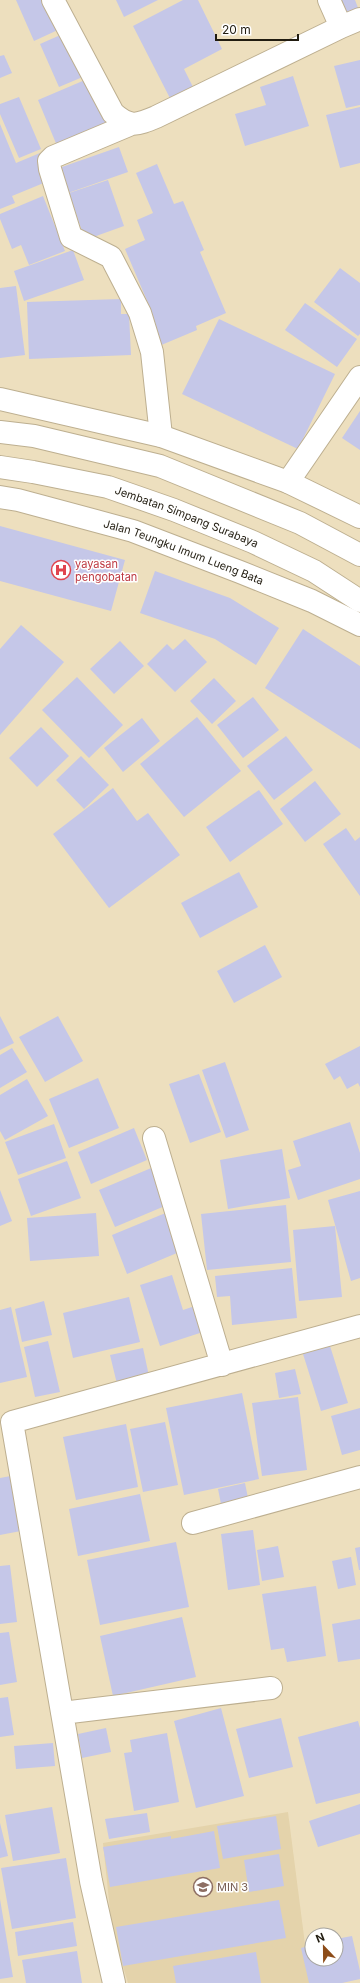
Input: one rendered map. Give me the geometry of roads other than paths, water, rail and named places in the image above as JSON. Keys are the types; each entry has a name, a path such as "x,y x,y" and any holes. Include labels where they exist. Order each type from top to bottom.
{"main road":[{"path":"53,0 113,113 122,121 130,125"},
{"path":"161,436 152,352 140,313 111,257 71,237 50,169 49,161 54,157 130,125 142,123 156,117 350,23 329,0"},
{"path":"288,482 360,377"},
{"path":"0,399 161,436 288,482 360,517"},
{"path":"0,432 34,436 160,466 300,523 360,555"},
{"name":"Jembatan Simpang Surabaya","path":"0,467 108,487 174,510 253,542 314,571 360,601"},
{"name":"Jalan Teungku Imum Lueng Bata","path":"0,497 18,500 133,532 312,601 360,625"},
{"path":"154,1138 222,1365"},
{"path":"114,1983 91,1881 62,1714 6,1423 360,1326"},
{"path":"193,1524 360,1477"},
{"path":"62,1714 271,1688"}],"place":[{"name":"yayasan pengobatan","path":"61,570"},
{"name":"MIN 3","path":"203,1887"}]}
